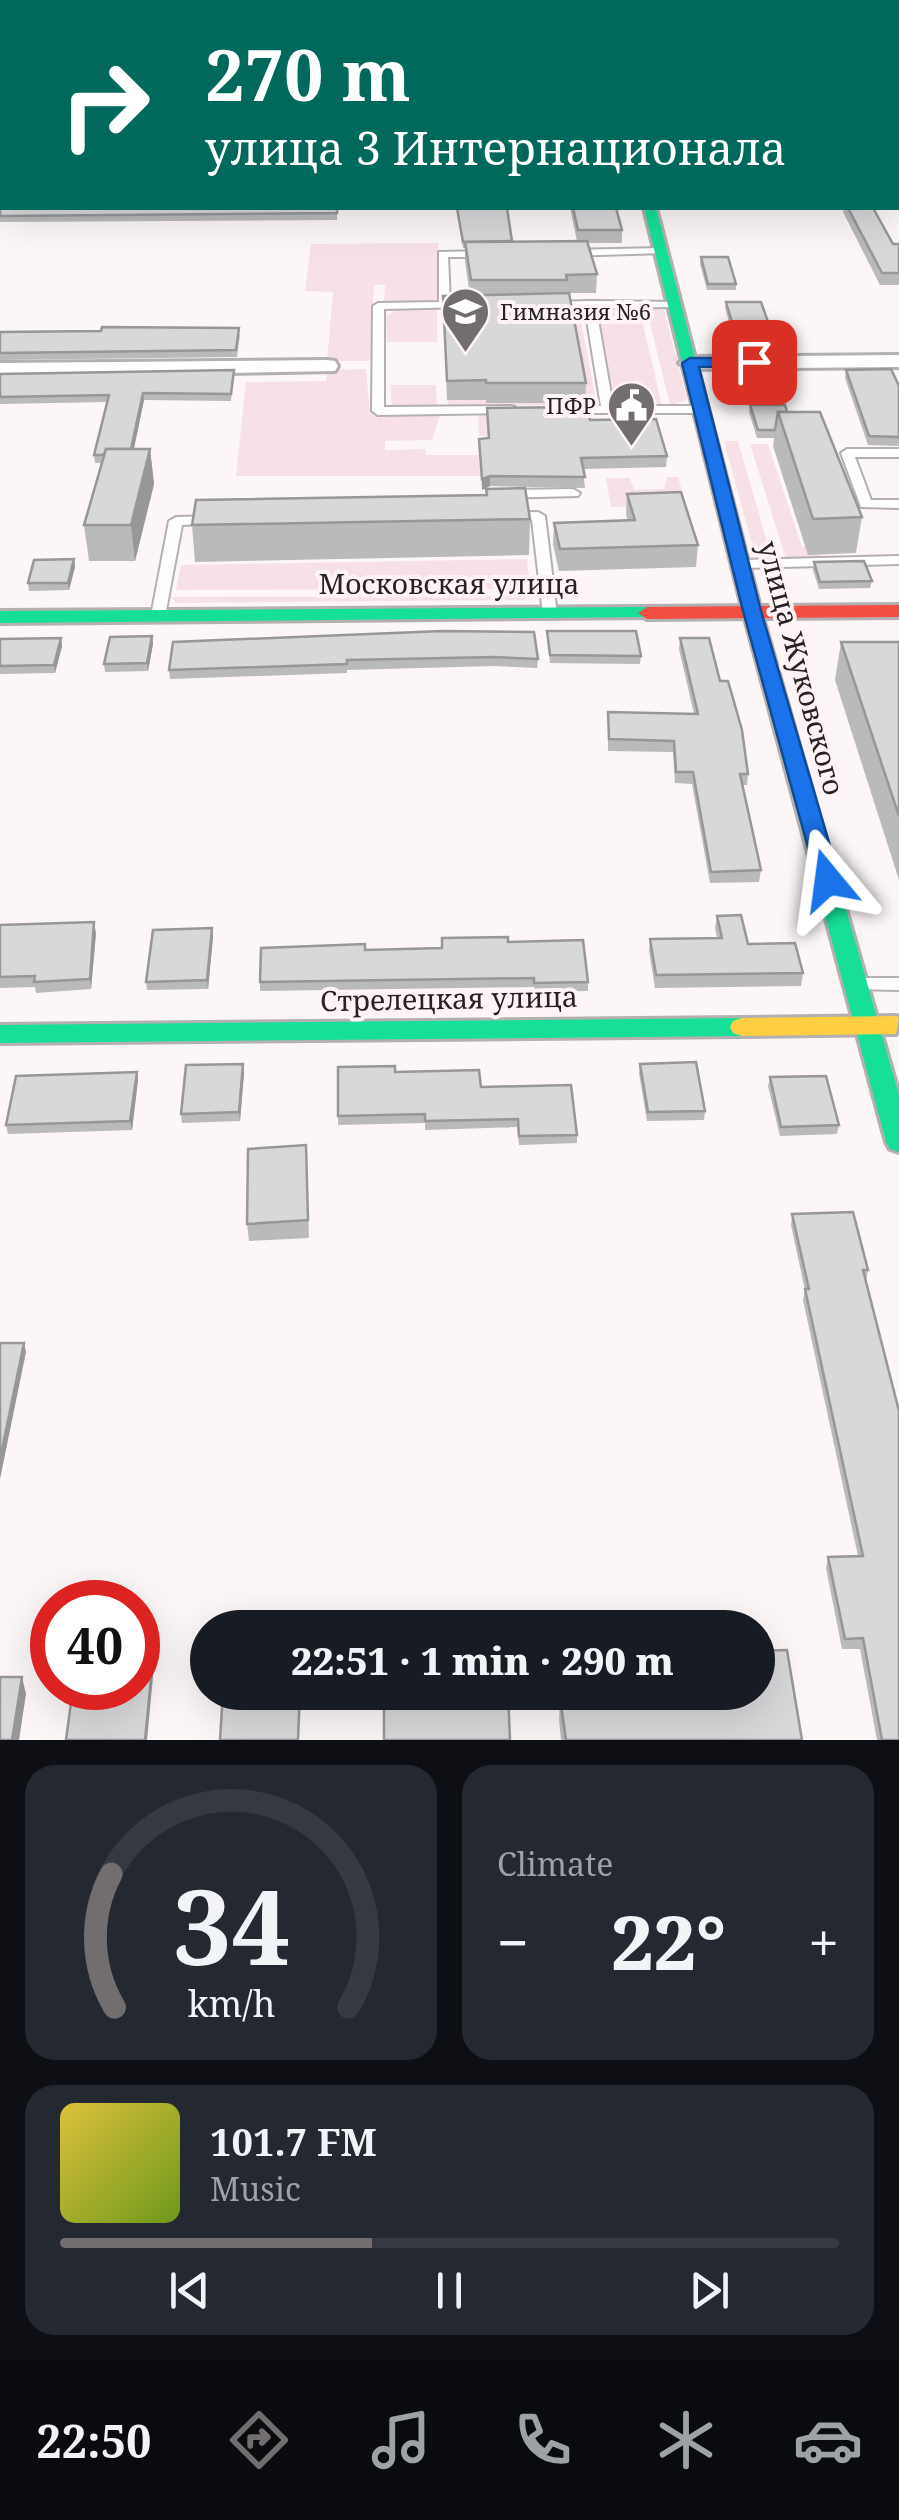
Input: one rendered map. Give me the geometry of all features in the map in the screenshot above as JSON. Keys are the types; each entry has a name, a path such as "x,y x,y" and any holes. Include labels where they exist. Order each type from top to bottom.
{"street":[{"name":"улица Жуковского","path":"651,210 752,611 899,1142"},
{"path":"690,363 899,362"},
{"path":"0,370 327,366"},
{"name":"Московская улица","path":"0,617 899,611"},
{"name":"Стрелецкая улица","path":"0,1034 899,1026"}],"lane":[{"path":"553,253 662,251"},
{"path":"445,306 443,254 498,254"},
{"path":"590,304 608,410"},
{"path":"536,305 675,304"},
{"path":"481,305 378,306 378,411 528,410"},
{"path":"548,410 702,410"},
{"path":"899,454 847,453 866,504 899,504"},
{"path":"490,494 573,492"},
{"path":"500,517 538,516 550,614"},
{"path":"158,616 176,521 233,520"},
{"path":"740,564 899,560"},
{"path":"858,984 899,984"}],"shaded area":[{"path":"438,243 439,302 384,302 385,285 374,285 370,361 327,361 333,292 305,291 311,244"},
{"path":"568,307 579,311 597,405 449,406 447,400 583,399"},
{"path":"639,307 662,406 631,406 613,398 597,315 604,309"},
{"path":"646,307 664,310 687,400 670,405"},
{"path":"437,308 437,342 387,342 386,316 398,309"},
{"path":"366,369 370,414 441,413 432,440 385,441 385,450 425,449 426,455 511,455 509,436 479,436 478,414 550,414 560,476 236,476 246,382 326,381 327,370"},
{"path":"390,385 436,385 437,406 392,406"},
{"path":"724,441 738,441 772,559 756,559"},
{"path":"750,444 768,444 802,547 818,547 823,559 786,559"},
{"path":"667,477 678,477 686,506 611,507 606,478 630,478 634,490 664,489"},
{"path":"527,559 530,589 176,590 181,565"},
{"path":"529,596 523,600 176,603 171,597"}],"building":[{"path":"0,210 337,210 337,213 0,216"},
{"path":"457,210 507,210 512,241 463,242"},
{"path":"573,210 617,210 622,230 578,230"},
{"path":"849,210 874,210 893,244 899,244 899,273 882,273"},
{"path":"587,241 597,274 566,275 567,280 471,280 465,242"},
{"path":"701,257 728,257 736,284 708,284"},
{"path":"569,293 586,383 447,381 443,296"},
{"path":"726,302 761,302 774,339 737,339"},
{"path":"102,327 239,328 236,350 0,353 0,332 101,331"},
{"path":"891,369 899,386 899,437 869,436 846,370"},
{"path":"234,370 231,394 143,393 131,449 106,449 104,455 94,455 109,395 0,397 0,374"},
{"path":"750,405 785,405 787,412 778,412 775,430 758,430"},
{"path":"588,407 590,420 656,419 667,456 581,458 585,477 482,479 479,439 489,438 487,408"},
{"path":"778,412 820,412 862,517 813,519"},
{"path":"106,449 150,449 131,525 84,525"},
{"path":"525,488 530,519 192,525 196,500 487,495 486,489"},
{"path":"681,492 698,545 560,549 554,523 635,520 627,494"},
{"path":"74,559 68,583 28,583 34,560"},
{"path":"864,561 872,581 820,582 814,562"},
{"path":"442,631 534,632 538,659 347,660 347,664 169,670 173,642"},
{"path":"547,631 636,631 641,656 550,655"},
{"path":"152,636 147,663 104,664 110,637"},
{"path":"61,638 54,665 0,666 0,639"},
{"path":"680,638 709,638 720,681 728,681 742,730 748,774 740,774 761,870 711,872 693,772 676,772 674,741 609,739 608,712 698,714"},
{"path":"841,642 899,642 899,816"},
{"path":"741,915 748,944 795,943 803,973 656,975 650,939 722,938 717,916"},
{"path":"94,922 90,979 34,982 35,976 0,977 0,925"},
{"path":"212,928 207,980 146,982 153,930"},
{"path":"508,937 508,942 583,940 588,982 534,983 534,978 260,982 261,948 365,944 365,950 442,948 442,938"},
{"path":"696,1062 705,1111 648,1112 640,1064"},
{"path":"243,1064 239,1112 181,1114 186,1065"},
{"path":"395,1066 395,1072 479,1070 481,1087 571,1085 577,1135 519,1136 518,1119 425,1121 425,1114 338,1116 338,1067"},
{"path":"137,1072 130,1121 6,1125 16,1076"},
{"path":"826,1076 839,1125 781,1127 770,1077"},
{"path":"306,1145 308,1220 247,1224 248,1149"},
{"path":"853,1212 868,1270 863,1270 899,1411 899,1740 882,1740 863,1638 845,1639 828,1557 863,1556 792,1214"},
{"path":"0,1343 24,1343 0,1459"},
{"path":"775,1650 787,1650 802,1740 566,1740 562,1710 775,1710"},
{"path":"0,1677 22,1677 12,1740 0,1740"},
{"path":"70,1710 148,1710 145,1740 66,1740"},
{"path":"222,1710 299,1710 298,1740 220,1740"},
{"path":"384,1710 509,1710 510,1740 384,1740"}],"traffic: fast":[{"path":"651,210 752,611 899,1142"},
{"path":"0,617 647,613"},
{"path":"0,1034 742,1027"}],"traffic: slow":[{"path":"742,1027 896,1025"}],"traffic: jam":[{"path":"647,613 899,611"}],"place":[{"name":"Гимназия №6","path":"465,354"},
{"name":"ПФР","path":"631,448"}],"route":[{"path":"754,362 690,363 752,611 828,880"}]}
